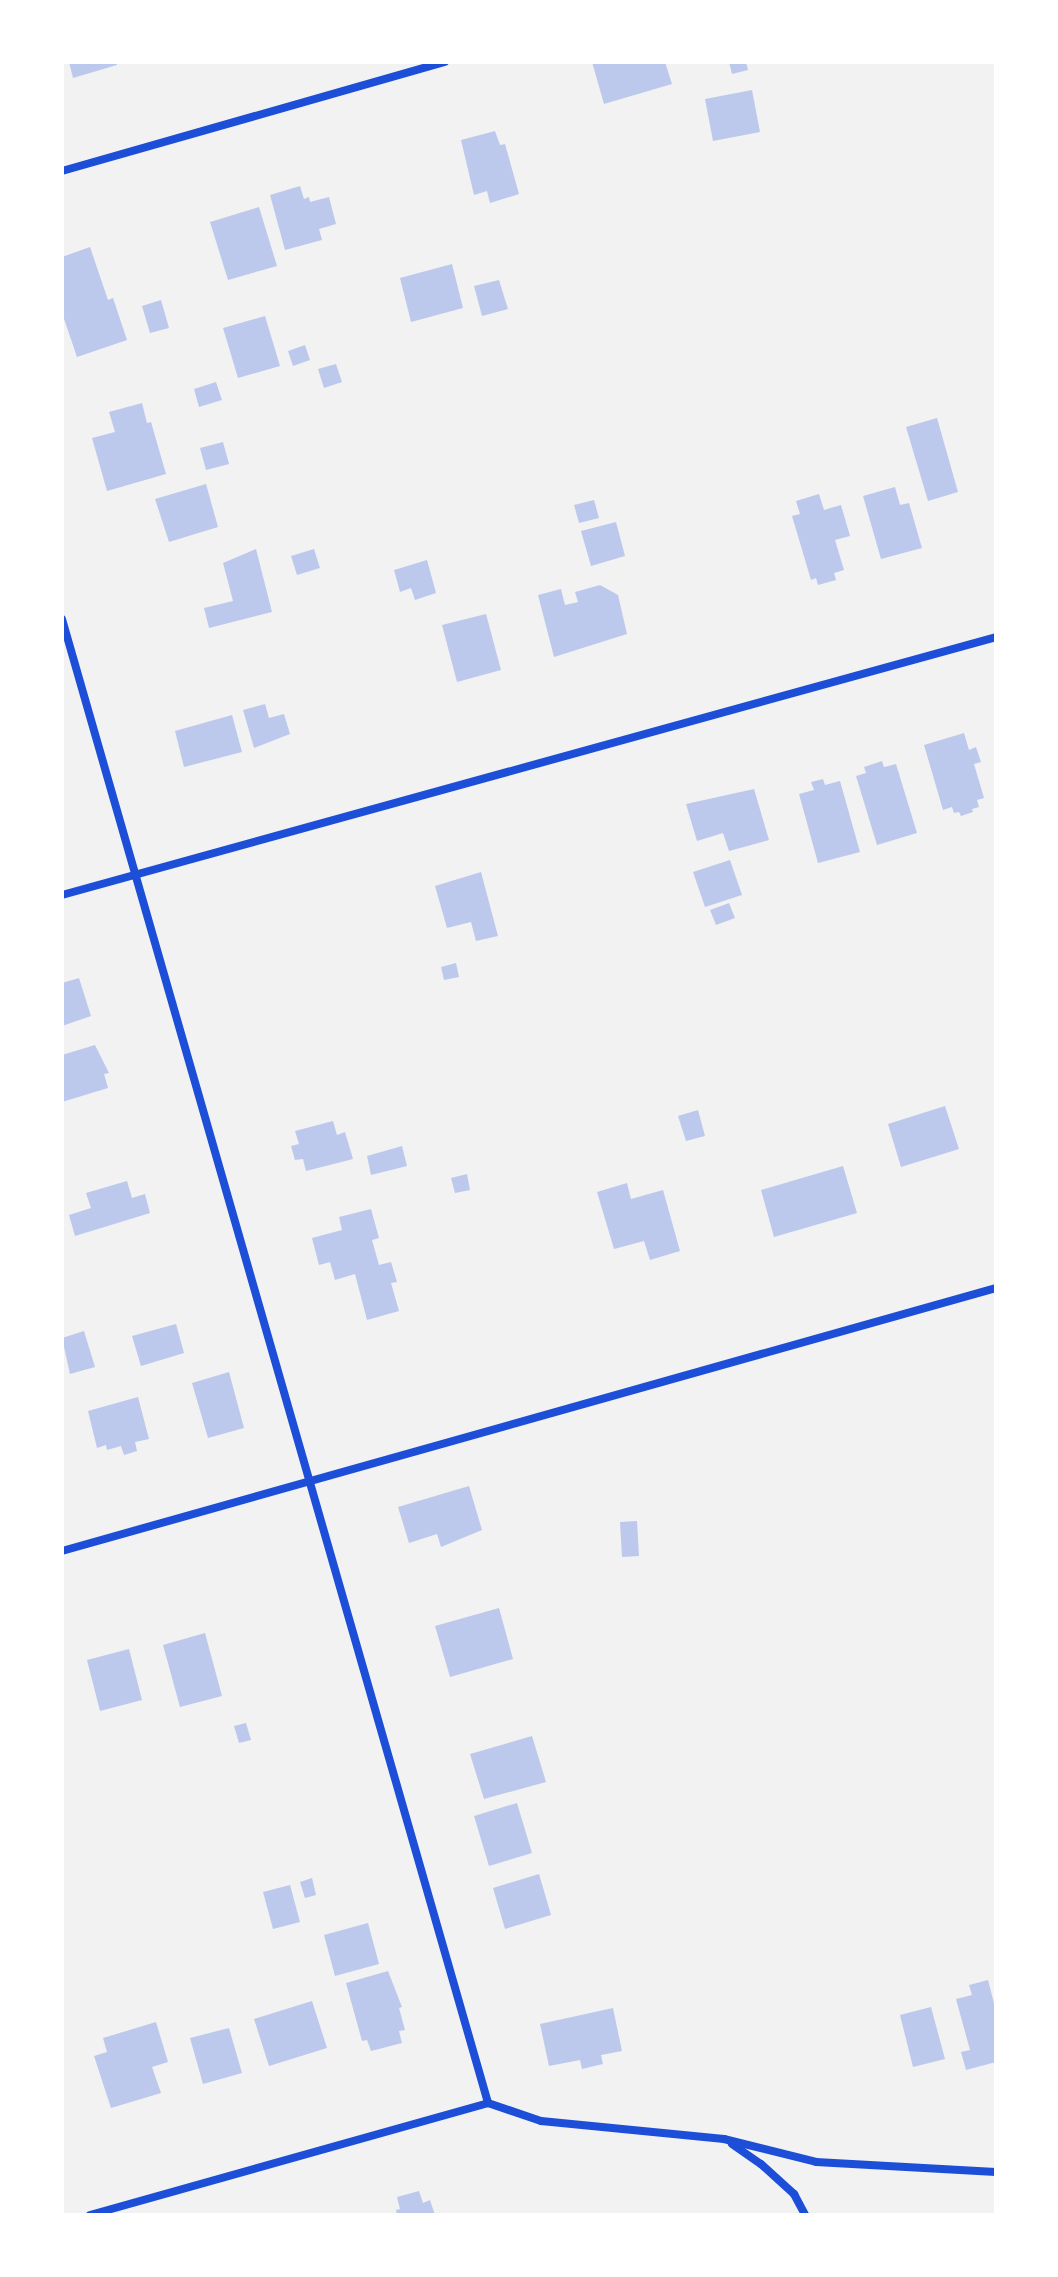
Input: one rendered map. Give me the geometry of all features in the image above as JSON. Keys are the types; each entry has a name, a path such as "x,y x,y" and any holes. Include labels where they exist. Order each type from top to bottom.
{"street":[{"path":"62,171 445,62"},
{"path":"62,619 488,2103"},
{"path":"62,895 996,637"},
{"path":"62,1551 996,1288"},
{"path":"90,2215 488,2103 541,2121 724,2139 816,2162 996,2172"},
{"path":"724,2139 761,2164 794,2194 805,2215"}],"building":[{"path":"69,62 116,62 117,65 73,78"},
{"path":"592,62 665,62 672,84 604,104"},
{"path":"729,62 746,62 748,70 732,74"},
{"path":"752,90 760,132 713,141 705,99"},
{"path":"495,131 500,145 505,144 519,194 490,203 487,191 474,195 461,140"},
{"path":"300,186 304,199 309,197 310,202 329,197 336,224 319,229 322,240 285,250 270,195"},
{"path":"259,207 277,266 228,280 210,222"},
{"path":"90,247 108,300 113,298 127,340 77,357 62,313 62,257"},
{"path":"452,264 463,308 411,322 400,278"},
{"path":"499,280 508,309 482,316 474,286"},
{"path":"161,300 169,328 150,333 142,306"},
{"path":"265,316 280,366 238,378 223,328"},
{"path":"305,345 310,360 293,366 288,351"},
{"path":"336,364 342,382 324,388 318,369"},
{"path":"216,382 222,400 199,407 194,389"},
{"path":"142,403 147,423 151,422 166,474 107,491 92,438 115,432 109,412"},
{"path":"937,418 958,492 928,501 906,427"},
{"path":"223,442 229,464 206,470 200,448"},
{"path":"206,484 218,527 169,542 155,499"},
{"path":"895,487 900,505 909,503 922,548 881,559 863,496"},
{"path":"819,494 824,510 841,505 850,536 835,540 844,570 834,573 836,580 818,585 816,578 811,580 792,516 800,514 796,501"},
{"path":"594,500 599,518 579,523 574,505"},
{"path":"616,522 625,556 591,566 581,531"},
{"path":"256,549 272,612 209,628 204,608 233,601 223,563"},
{"path":"314,549 320,568 297,575 291,556"},
{"path":"427,560 436,593 415,600 411,588 400,592 394,570"},
{"path":"600,585 618,595 627,634 554,657 538,595 561,589 565,605 578,602 575,592"},
{"path":"486,614 501,670 457,682 442,625"},
{"path":"265,704 269,718 284,714 290,734 254,748 243,710"},
{"path":"232,715 242,752 184,767 175,731"},
{"path":"964,733 969,750 976,747 981,762 974,764 984,798 977,800 979,807 972,809 973,812 961,816 959,812 954,813 952,807 943,810 924,745"},
{"path":"882,761 884,767 896,764 917,833 877,845 856,776 866,773 864,767"},
{"path":"823,779 825,785 840,781 860,852 818,863 799,794 814,790 811,782"},
{"path":"754,789 769,840 729,851 723,833 697,841 686,804"},
{"path":"730,860 742,895 705,907 693,872"},
{"path":"481,872 498,936 476,941 471,922 447,928 435,886"},
{"path":"729,903 735,918 716,925 710,910"},
{"path":"456,963 459,977 444,980 441,967"},
{"path":"79,978 91,1016 62,1026 62,983"},
{"path":"95,1045 109,1073 104,1074 108,1088 62,1102 62,1055"},
{"path":"945,1106 959,1149 901,1167 888,1124"},
{"path":"698,1110 705,1136 686,1141 678,1116"},
{"path":"333,1121 337,1135 345,1132 353,1159 306,1171 303,1159 295,1160 291,1146 299,1144 295,1131"},
{"path":"402,1146 407,1166 371,1175 367,1156"},
{"path":"843,1166 857,1213 774,1237 761,1190"},
{"path":"467,1174 470,1190 455,1193 451,1178"},
{"path":"127,1181 132,1198 145,1194 150,1213 75,1236 69,1215 91,1208 86,1193"},
{"path":"627,1183 631,1199 663,1190 680,1251 650,1260 644,1241 614,1249 597,1192"},
{"path":"371,1209 379,1238 372,1240 379,1265 391,1262 397,1282 391,1283 399,1311 367,1320 355,1274 335,1280 330,1262 319,1265 312,1238 342,1230 339,1217"},
{"path":"176,1324 184,1353 141,1366 132,1336"},
{"path":"84,1331 95,1367 70,1374 62,1338"},
{"path":"229,1372 244,1428 208,1438 192,1383"},
{"path":"138,1397 149,1439 135,1442 137,1451 124,1455 121,1446 107,1450 106,1445 97,1448 88,1411"},
{"path":"469,1486 482,1530 441,1547 437,1534 409,1543 398,1507"},
{"path":"637,1521 639,1556 622,1557 620,1522"},
{"path":"499,1608 513,1659 450,1677 435,1626"},
{"path":"205,1633 222,1696 180,1707 163,1645"},
{"path":"129,1649 142,1700 100,1711 87,1660"},
{"path":"246,1723 251,1740 239,1743 234,1726"},
{"path":"532,1736 546,1782 484,1799 470,1754"},
{"path":"517,1803 532,1853 489,1866 474,1816"},
{"path":"539,1874 551,1915 505,1929 493,1888"},
{"path":"312,1878 316,1895 305,1898 300,1882"},
{"path":"290,1885 300,1922 273,1929 263,1892"},
{"path":"368,1923 379,1964 335,1976 324,1935"},
{"path":"388,1971 402,2007 399,2008 405,2030 399,2031 402,2043 371,2051 367,2040 362,2041 346,1983"},
{"path":"988,1980 996,2011 996,2062 966,2070 961,2052 970,2050 956,1999 972,1995 969,1985"},
{"path":"312,2001 327,2048 269,2066 254,2019"},
{"path":"931,2007 945,2059 913,2067 900,2015"},
{"path":"613,2008 622,2051 601,2055 603,2064 582,2069 580,2060 549,2066 540,2024"},
{"path":"156,2022 168,2062 152,2067 161,2093 111,2108 94,2056 107,2052 103,2038"},
{"path":"229,2028 242,2073 203,2084 190,2038"},
{"path":"419,2191 423,2203 430,2200 435,2215 397,2215 396,2210 400,2209 397,2197"}]}
